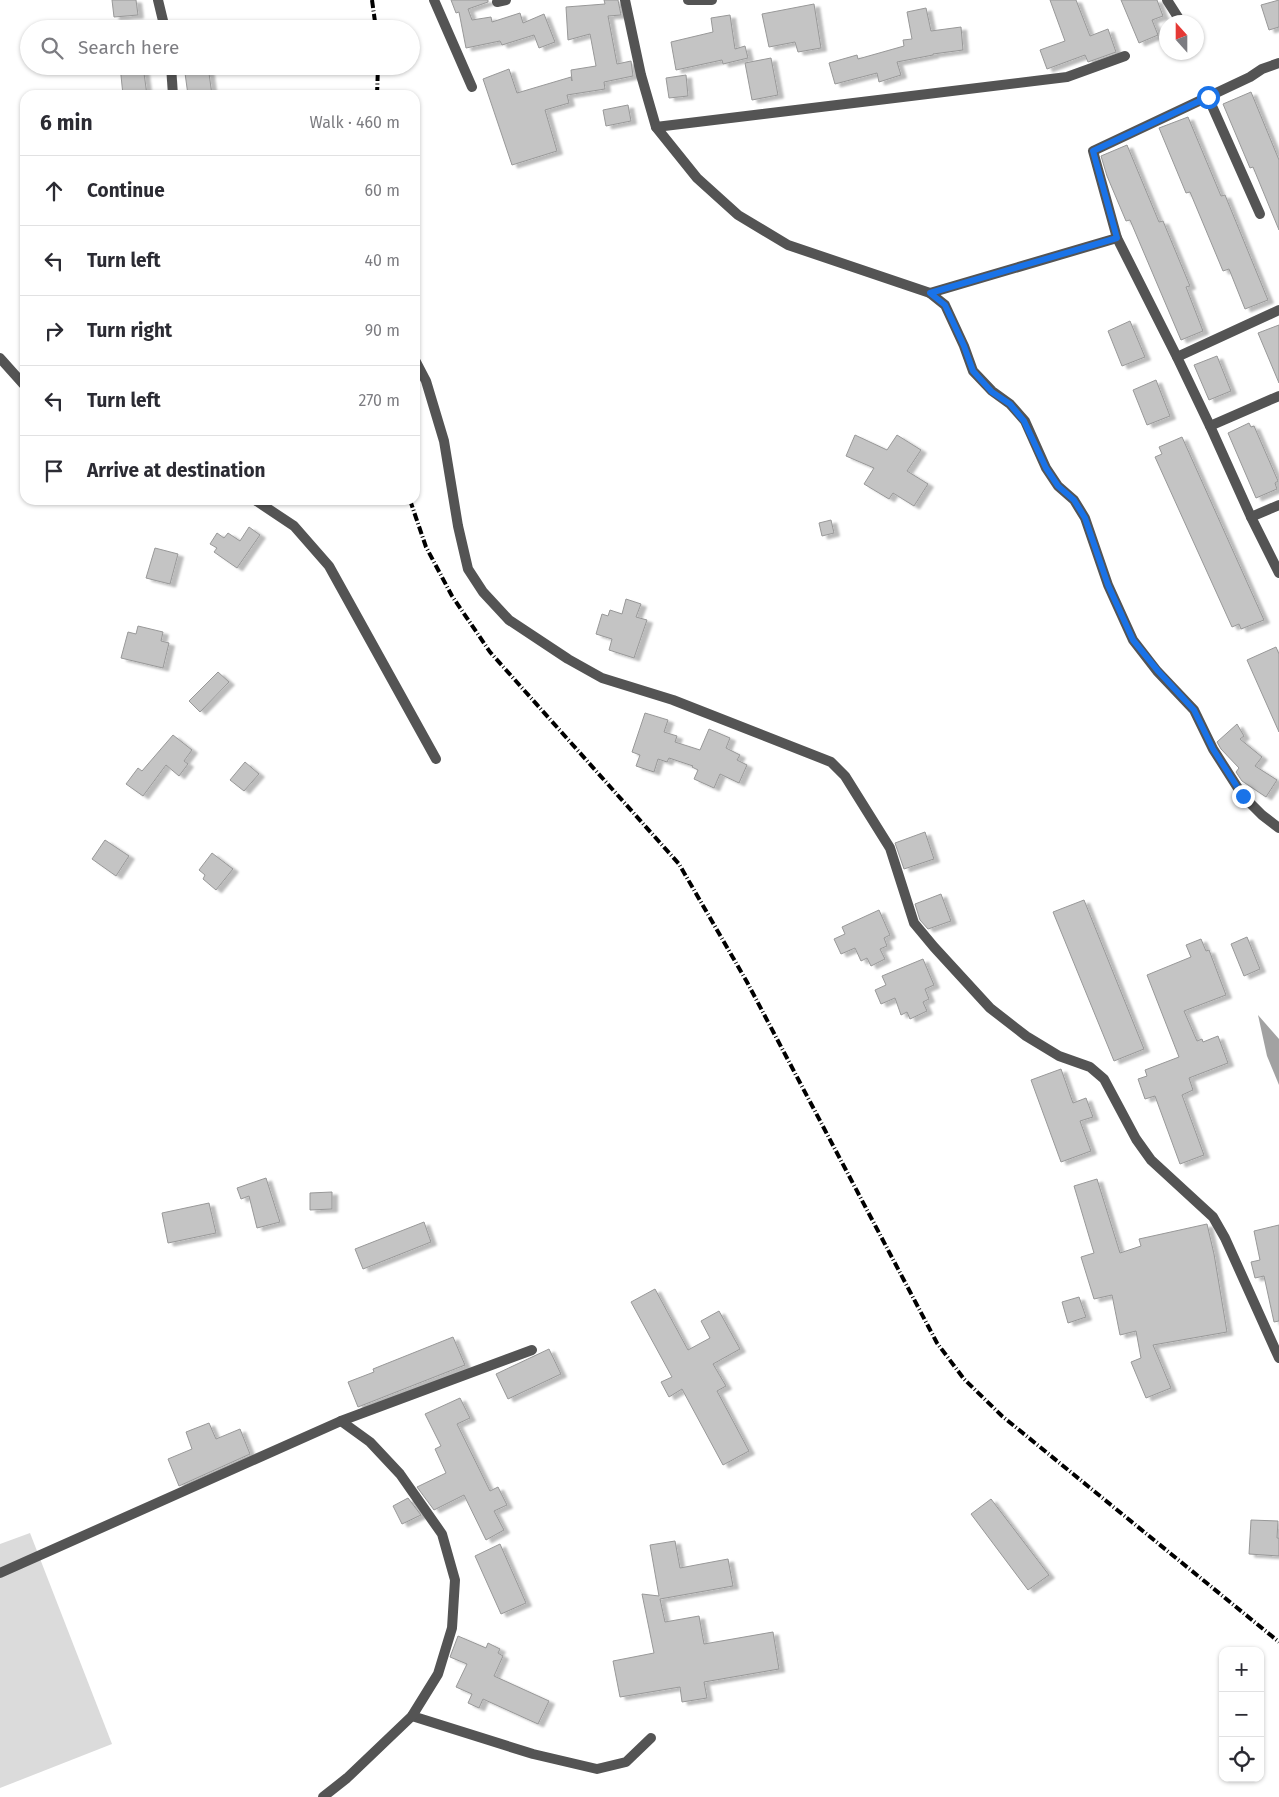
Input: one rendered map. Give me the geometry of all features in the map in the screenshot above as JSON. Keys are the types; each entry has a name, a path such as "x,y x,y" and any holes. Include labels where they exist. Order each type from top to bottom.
{"street":[{"path":"158,0 163,20"},
{"path":"434,0 472,87"},
{"path":"625,0 641,75 656,127 697,178 738,215 788,245 930,293 945,305 973,371 992,392 1010,404 1024,421 1046,468 1058,486 1074,500 1085,518 1108,585 1133,640 1158,671 1194,710 1213,749 1243,796 1262,815 1279,828"},
{"path":"688,0 712,0"},
{"path":"1167,0 1177,15"},
{"path":"656,127 1067,77 1125,56"},
{"path":"1279,63 1262,69 1250,77 1093,151 1117,238 1177,357 1251,517 1279,572"},
{"path":"172,75 173,90"},
{"path":"1208,97 1260,214"},
{"path":"930,293 1117,238"},
{"path":"1177,357 1279,310"},
{"path":"0,358 20,380"},
{"path":"420,370 426,381 444,441 458,526 468,569 483,592 509,620 568,659 602,678 673,700 831,762 846,776 890,848 914,923 990,1008 1026,1036 1059,1056 1090,1067 1104,1080 1136,1139 1151,1160 1213,1217 1226,1238 1279,1358"},
{"path":"1210,426 1279,396"},
{"path":"262,505 294,526 330,566 436,759"},
{"path":"1251,517 1279,505"},
{"path":"0,1573 341,1421 532,1350"},
{"path":"324,1797 347,1778 412,1716 438,1674 452,1628 455,1580 442,1534 400,1474 370,1442 341,1421"},
{"path":"412,1716 533,1754 597,1769 626,1762 651,1738"}],"shaded area":[{"path":"1258,1015 1279,1039 1279,1085 1267,1056"},
{"path":"30,1533 112,1744 0,1788 0,1544"}],"building":[{"path":"112,0 136,0 138,15 114,17"},
{"path":"451,0 488,0 488,2 468,9 472,20 491,17 492,22 520,13 523,23 544,14 555,42 539,48 534,35 502,45 500,41 466,48 459,12 456,13"},
{"path":"604,0 618,0 621,15 608,16 617,64 631,61 633,76 604,82 605,89 567,95 569,103 545,110 557,151 512,165 483,79 509,69 517,93 571,77 572,81 571,70 596,66 590,34 568,40 566,7 605,4"},
{"path":"1050,0 1076,0 1090,36 1108,29 1116,52 1088,62 1085,55 1047,69 1040,50 1065,41"},
{"path":"1121,0 1157,0 1163,15 1159,15 1159,17 1152,20 1158,35 1139,43"},
{"path":"1279,0 1279,27 1269,30 1261,5"},
{"path":"814,4 821,48 798,52 795,42 769,47 762,14"},
{"path":"926,8 931,31 961,27 963,50 897,62 901,75 879,82 877,73 835,84 829,63 857,55 858,59 904,46 903,40 912,39 907,12"},
{"path":"730,15 735,49 745,46 748,58 723,64 722,60 676,70 671,42 713,32 711,18"},
{"path":"771,58 778,95 752,100 745,63"},
{"path":"121,75 144,75 146,90 122,90"},
{"path":"185,75 209,75 211,90 187,90"},
{"path":"686,75 688,96 669,98 666,78"},
{"path":"1251,92 1279,160 1279,230 1253,167 1250,168 1223,104"},
{"path":"628,105 631,121 606,126 603,110"},
{"path":"1188,117 1221,196 1225,195 1268,300 1245,309 1229,269 1223,271 1190,192 1186,193 1159,128"},
{"path":"1127,145 1159,222 1163,221 1190,286 1186,287 1203,331 1181,340 1130,220 1126,221 1107,176 1101,156"},
{"path":"1130,321 1145,357 1122,366 1108,331"},
{"path":"1279,325 1279,383 1258,333"},
{"path":"1217,356 1231,391 1209,400 1194,365"},
{"path":"1156,380 1170,416 1147,425 1133,390"},
{"path":"1249,423 1251,427 1254,426 1278,481 1275,483 1277,489 1256,498 1228,433"},
{"path":"855,435 887,450 897,435 921,450 907,471 928,484 914,506 893,493 889,499 864,484 874,468 846,456"},
{"path":"1182,437 1264,620 1241,629 1239,624 1232,627 1155,457 1162,454 1159,447"},
{"path":"831,520 834,533 822,536 819,523"},
{"path":"249,527 260,535 237,568 214,552 217,548 210,544 217,533 224,538 228,533 240,541"},
{"path":"155,548 178,554 170,584 146,578"},
{"path":"626,599 641,604 636,617 647,620 634,658 609,650 612,639 596,634 602,614 608,616 610,610 622,614"},
{"path":"138,626 163,632 161,641 169,643 163,668 121,658 128,632 136,634"},
{"path":"1276,647 1279,654 1279,732 1247,660"},
{"path":"218,672 229,682 200,712 189,701"},
{"path":"645,713 668,720 664,732 677,736 675,742 700,750 709,729 730,738 726,748 740,755 737,760 747,765 739,783 720,774 714,788 694,779 698,770 693,766 669,758 667,762 658,759 654,772 636,766 640,755 632,752"},
{"path":"1237,724 1244,736 1240,739 1262,757 1255,766 1277,780 1266,797 1242,781 1236,772 1239,768 1217,742"},
{"path":"173,735 192,750 184,761 188,764 179,776 166,765 143,796 126,784 138,768 142,771"},
{"path":"245,762 259,774 244,791 230,780"},
{"path":"925,832 934,859 904,869 895,843"},
{"path":"105,840 129,856 116,876 92,859"},
{"path":"212,853 233,869 216,890 203,879 205,875 199,870"},
{"path":"941,894 951,921 928,929 920,920 915,904"},
{"path":"1084,900 1144,1049 1114,1061 1053,912"},
{"path":"879,910 890,935 884,938 887,946 880,949 885,959 871,966 867,958 861,961 855,948 841,954 834,939 845,934 842,927"},
{"path":"1247,937 1260,969 1244,976 1231,944"},
{"path":"1201,939 1206,951 1209,950 1226,995 1184,1011 1197,1041 1202,1039 1203,1042 1218,1036 1228,1063 1189,1078 1193,1090 1182,1095 1204,1155 1180,1164 1155,1096 1145,1099 1138,1079 1147,1076 1145,1070 1179,1057 1147,975 1191,957 1186,945"},
{"path":"923,959 934,985 925,989 929,999 923,1002 927,1011 910,1019 907,1012 901,1015 895,998 881,1004 875,990 886,985 882,976"},
{"path":"1061,1069 1073,1103 1086,1098 1093,1117 1080,1121 1091,1151 1061,1162 1031,1080"},
{"path":"266,1178 280,1222 257,1228 249,1196 241,1199 237,1188"},
{"path":"1097,1179 1120,1253 1141,1246 1139,1239 1207,1224 1214,1254 1227,1332 1153,1345 1171,1388 1146,1398 1131,1362 1141,1358 1136,1331 1120,1335 1112,1295 1094,1299 1081,1257 1094,1253 1074,1186"},
{"path":"332,1192 332,1209 310,1210 310,1193"},
{"path":"209,1203 216,1233 168,1243 162,1213"},
{"path":"424,1222 431,1242 363,1269 355,1249"},
{"path":"1279,1225 1279,1321 1274,1322 1264,1276 1255,1278 1251,1262 1260,1260 1254,1231"},
{"path":"655,1289 688,1350 710,1338 701,1321 719,1311 740,1349 713,1364 726,1386 717,1391 749,1451 723,1465 682,1389 669,1397 661,1382 672,1377 631,1302"},
{"path":"1079,1297 1086,1317 1068,1323 1062,1302"},
{"path":"453,1337 465,1365 358,1407 348,1382 374,1372 373,1369"},
{"path":"549,1349 561,1374 508,1399 496,1374"},
{"path":"460,1398 470,1418 457,1424 490,1491 498,1487 507,1505 494,1511 504,1530 486,1540 464,1495 434,1510 417,1487 446,1473 435,1449 441,1446 425,1414"},
{"path":"209,1423 216,1439 240,1429 250,1454 179,1486 168,1459 192,1449 186,1432"},
{"path":"408,1498 421,1515 402,1524 393,1506"},
{"path":"991,1499 1049,1575 1028,1590 971,1514"},
{"path":"1251,1520 1278,1521 1279,1556 1249,1554"},
{"path":"675,1541 680,1568 728,1559 733,1586 660,1599 665,1622 699,1616 704,1644 773,1632 779,1669 704,1682 707,1698 682,1702 680,1687 620,1697 613,1661 654,1653 642,1594 659,1596 650,1545"},
{"path":"500,1544 526,1603 501,1614 475,1556"},
{"path":"458,1636 486,1648 488,1643 500,1649 498,1653 503,1656 494,1676 549,1701 538,1724 483,1699 479,1708 468,1703 472,1694 456,1687 467,1664 450,1657"}],"railway":[{"path":"372,0 375,20"},
{"path":"377,90 378,75"},
{"path":"412,505 426,547 452,596 490,652 679,864 747,982 937,1343 964,1379 1002,1416 1279,1642"}],"route":[{"path":"1208,97 1093,151 1117,238 930,293 945,305 973,371 992,392 1010,404 1024,421 1046,468 1058,486 1074,500 1085,518 1108,585 1133,640 1158,671 1194,710 1213,749 1243,796"}]}
